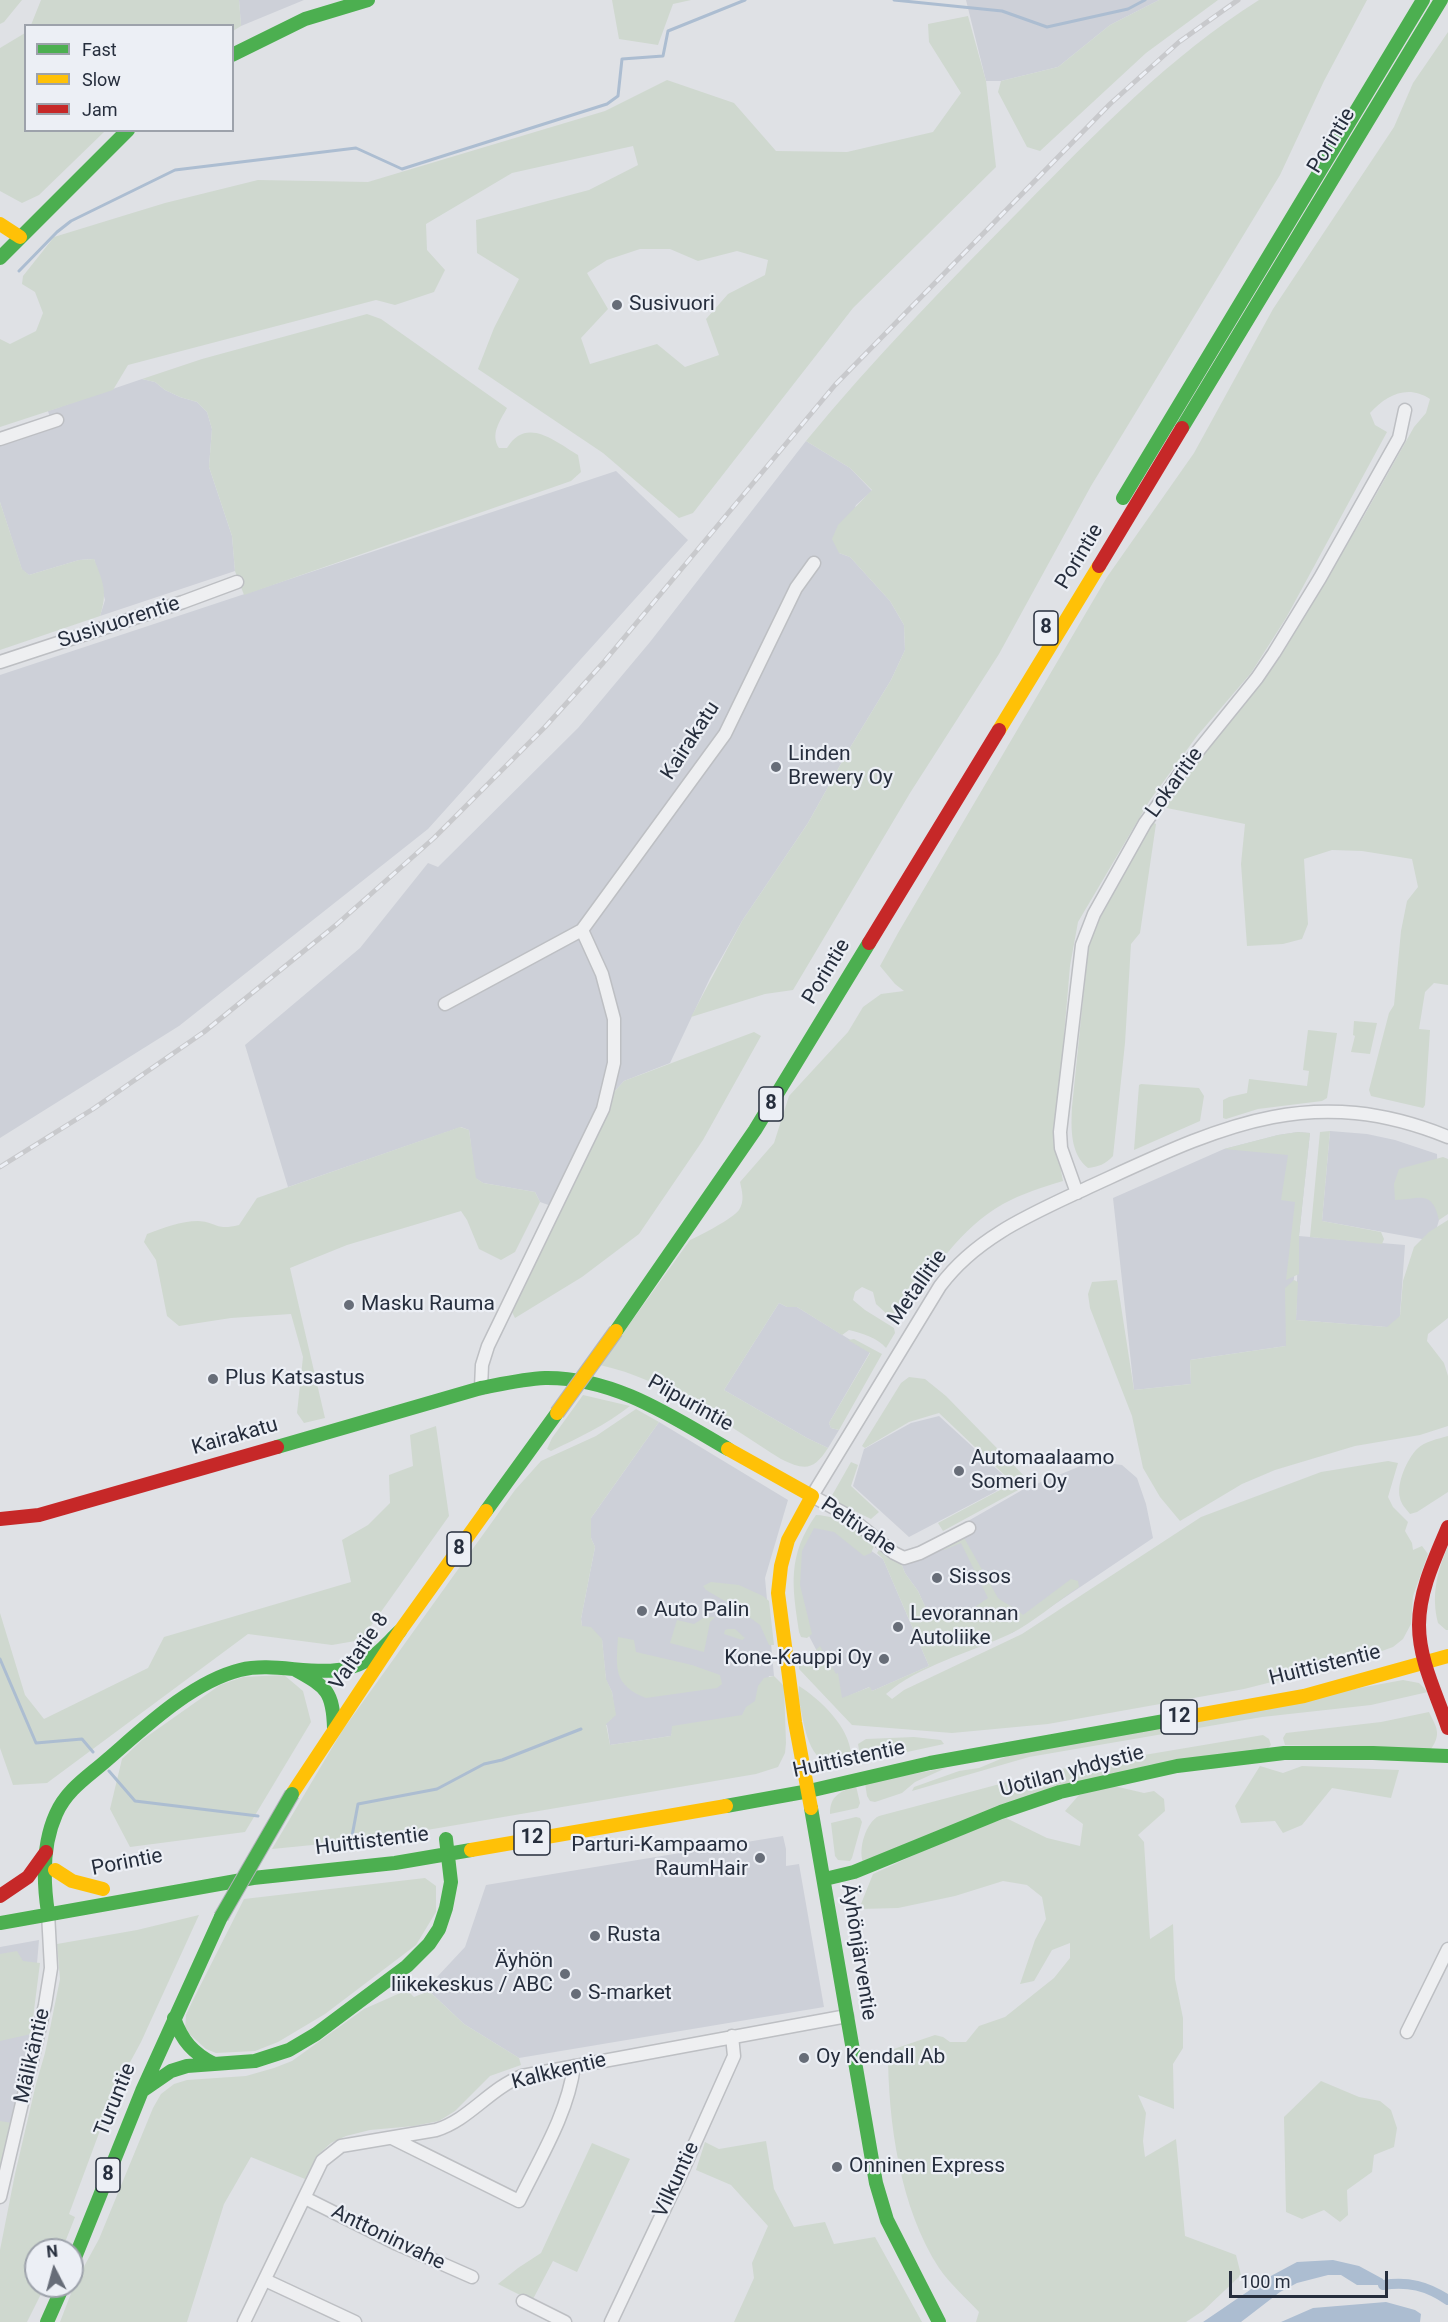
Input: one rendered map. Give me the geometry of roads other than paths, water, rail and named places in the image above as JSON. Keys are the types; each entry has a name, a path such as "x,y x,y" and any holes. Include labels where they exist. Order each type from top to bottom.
{"main road":[{"path":"234,54 305,19 344,3 368,0"},
{"name":"Porintie","path":"1116,509 1422,1"},
{"name":"Porintie","path":"616,1331 767,1110 1020,698 1438,5"},
{"path":"0,258 126,132"},
{"path":"0,224 20,237"},
{"name":"Porintie","path":"670,1252 1074,581"},
{"name":"Valtatie 8","path":"174,2018 221,1917 292,1794 334,1728 400,1630 616,1331"},
{"name":"Piipurintie","path":"537,1378 561,1377 602,1384 642,1400 812,1496"},
{"name":"Kairakatu","path":"0,1520 39,1515 481,1388 504,1382 537,1378"},
{"name":"Metallitie","path":"809,1791 800,1777 778,1587 788,1540 812,1496"},
{"path":"1448,1527 1428,1580 1420,1609 1419,1626 1426,1662 1448,1728"},
{"path":"0,1896 28,1877 45,1852 52,1823 62,1802 73,1788 137,1734 202,1686 251,1668 331,1670 365,1661 400,1630"},
{"name":"Huittistentie","path":"253,1878 395,1863 446,1842 809,1791 930,1763 1304,1696 1448,1656"},
{"path":"296,1670 326,1687 333,1701 334,1728"},
{"name":"Uotilan yhdystie","path":"825,1879 854,1872 1001,1812 1060,1792 1177,1766 1284,1754 1373,1753 1448,1756"},
{"name":"12","path":"800,1777 930,1763"},
{"path":"48,1913 53,1898 56,1851 65,1816 91,1774"},
{"name":"Äyhönjärventie","path":"809,1791 876,2182 887,2220 939,2322"},
{"path":"142,2091 171,2072 187,2066 255,2061 289,2050 316,2034 420,1955 439,1929 446,1908 451,1882 446,1842"},
{"path":"45,1852 53,1898"},
{"path":"240,1865 268,1860"},
{"name":"Porintie","path":"53,1898 109,1888 71,1882 55,1870"},
{"name":"Porintie","path":"0,1923 253,1878"},
{"path":"174,2018 179,2035 186,2045 197,2056 214,2064"},
{"name":"Turuntie","path":"83,2238 174,2018"},
{"path":"47,2322 58,2298"}],"street":[{"name":"Lokaritie","path":"1077,1193 1061,1148 1060,1132 1082,945 1094,914 1161,801 1274,653 1320,578 1399,438 1405,411"},
{"path":"0,439 57,420"},
{"name":"Kairakatu","path":"445,1004 582,930 725,734 796,588 814,562"},
{"name":"Susivuorentie","path":"0,662 237,582"},
{"path":"481,1388 482,1365 488,1346 603,1109 614,1064 614,1019 602,974 582,930"},
{"name":"Metallitie","path":"812,1496 910,1332 954,1267 994,1234 1077,1193 1211,1133 1270,1117 1359,1112 1401,1120 1448,1137"},
{"name":"Peltivahe","path":"812,1496 847,1515 894,1553 904,1558 969,1528"},
{"name":"Mälikäntie","path":"0,2197 45,2005 51,1968 48,1913"},
{"path":"1407,2032 1448,1948"},
{"name":"Kalkkentie","path":"244,2322 322,2161 341,2146 449,2126 461,2120 507,2082 522,2076 847,2016"},
{"name":"Vilkuntie","path":"610,2322 682,2172 734,2056 732,2036"},
{"path":"392,2138 519,2201 571,2085 574,2066"},
{"name":"Anttoninvahe","path":"305,2198 397,2244 472,2277"},
{"path":"265,2280 355,2322"},
{"path":"523,2301 565,2322"}],"water":[{"path":"1333,2260 1359,2266 1383,2279 1383,2285 1357,2285 1341,2275 1328,2275 1297,2283 1280,2292 1241,2322 1203,2322 1269,2277 1297,2262"},
{"path":"1386,2302 1415,2310 1421,2314 1420,2322 1281,2322 1313,2308"}],"waterway":[{"path":"19,271 71,221 175,170 356,148 402,169 607,104 618,96 622,59 663,56 668,31 745,0"},
{"path":"894,0 1002,11 1047,27 1128,9 1145,0"},
{"path":"0,1659 36,1743 82,1739 93,1752"},
{"path":"352,1836 358,1804 437,1789 484,1764 502,1760 581,1729"},
{"path":"109,1771 135,1801 258,1816"},
{"path":"1383,2285 1417,2286 1448,2300"}],"railway":[{"path":"0,1167 93,1109 204,1032 336,925 434,838 545,727 603,663 835,385 1110,104 1179,42 1238,0"}],"place":[{"name":"Susivuori","path":"617,305"},
{"name":"Linden Brewery Oy","path":"776,767"},
{"name":"Masku Rauma","path":"349,1305"},
{"name":"Plus Katsastus","path":"213,1379"},
{"name":"Automaalaamo Someri Oy","path":"959,1471"},
{"name":"Sissos","path":"937,1578"},
{"name":"Auto Palin","path":"642,1611"},
{"name":"Levorannan Autoliike","path":"898,1627"},
{"name":"Kone-Kauppi Oy","path":"884,1659"},
{"name":"Parturi-Kampaamo RaumHair","path":"760,1858"},
{"name":"Rusta","path":"595,1936"},
{"name":"Äyhön liikekeskus / ABC","path":"565,1974"},
{"name":"S-market","path":"576,1994"},
{"name":"Oy Kendall Ab","path":"804,2058"},
{"name":"Onninen Express","path":"837,2167"}]}
